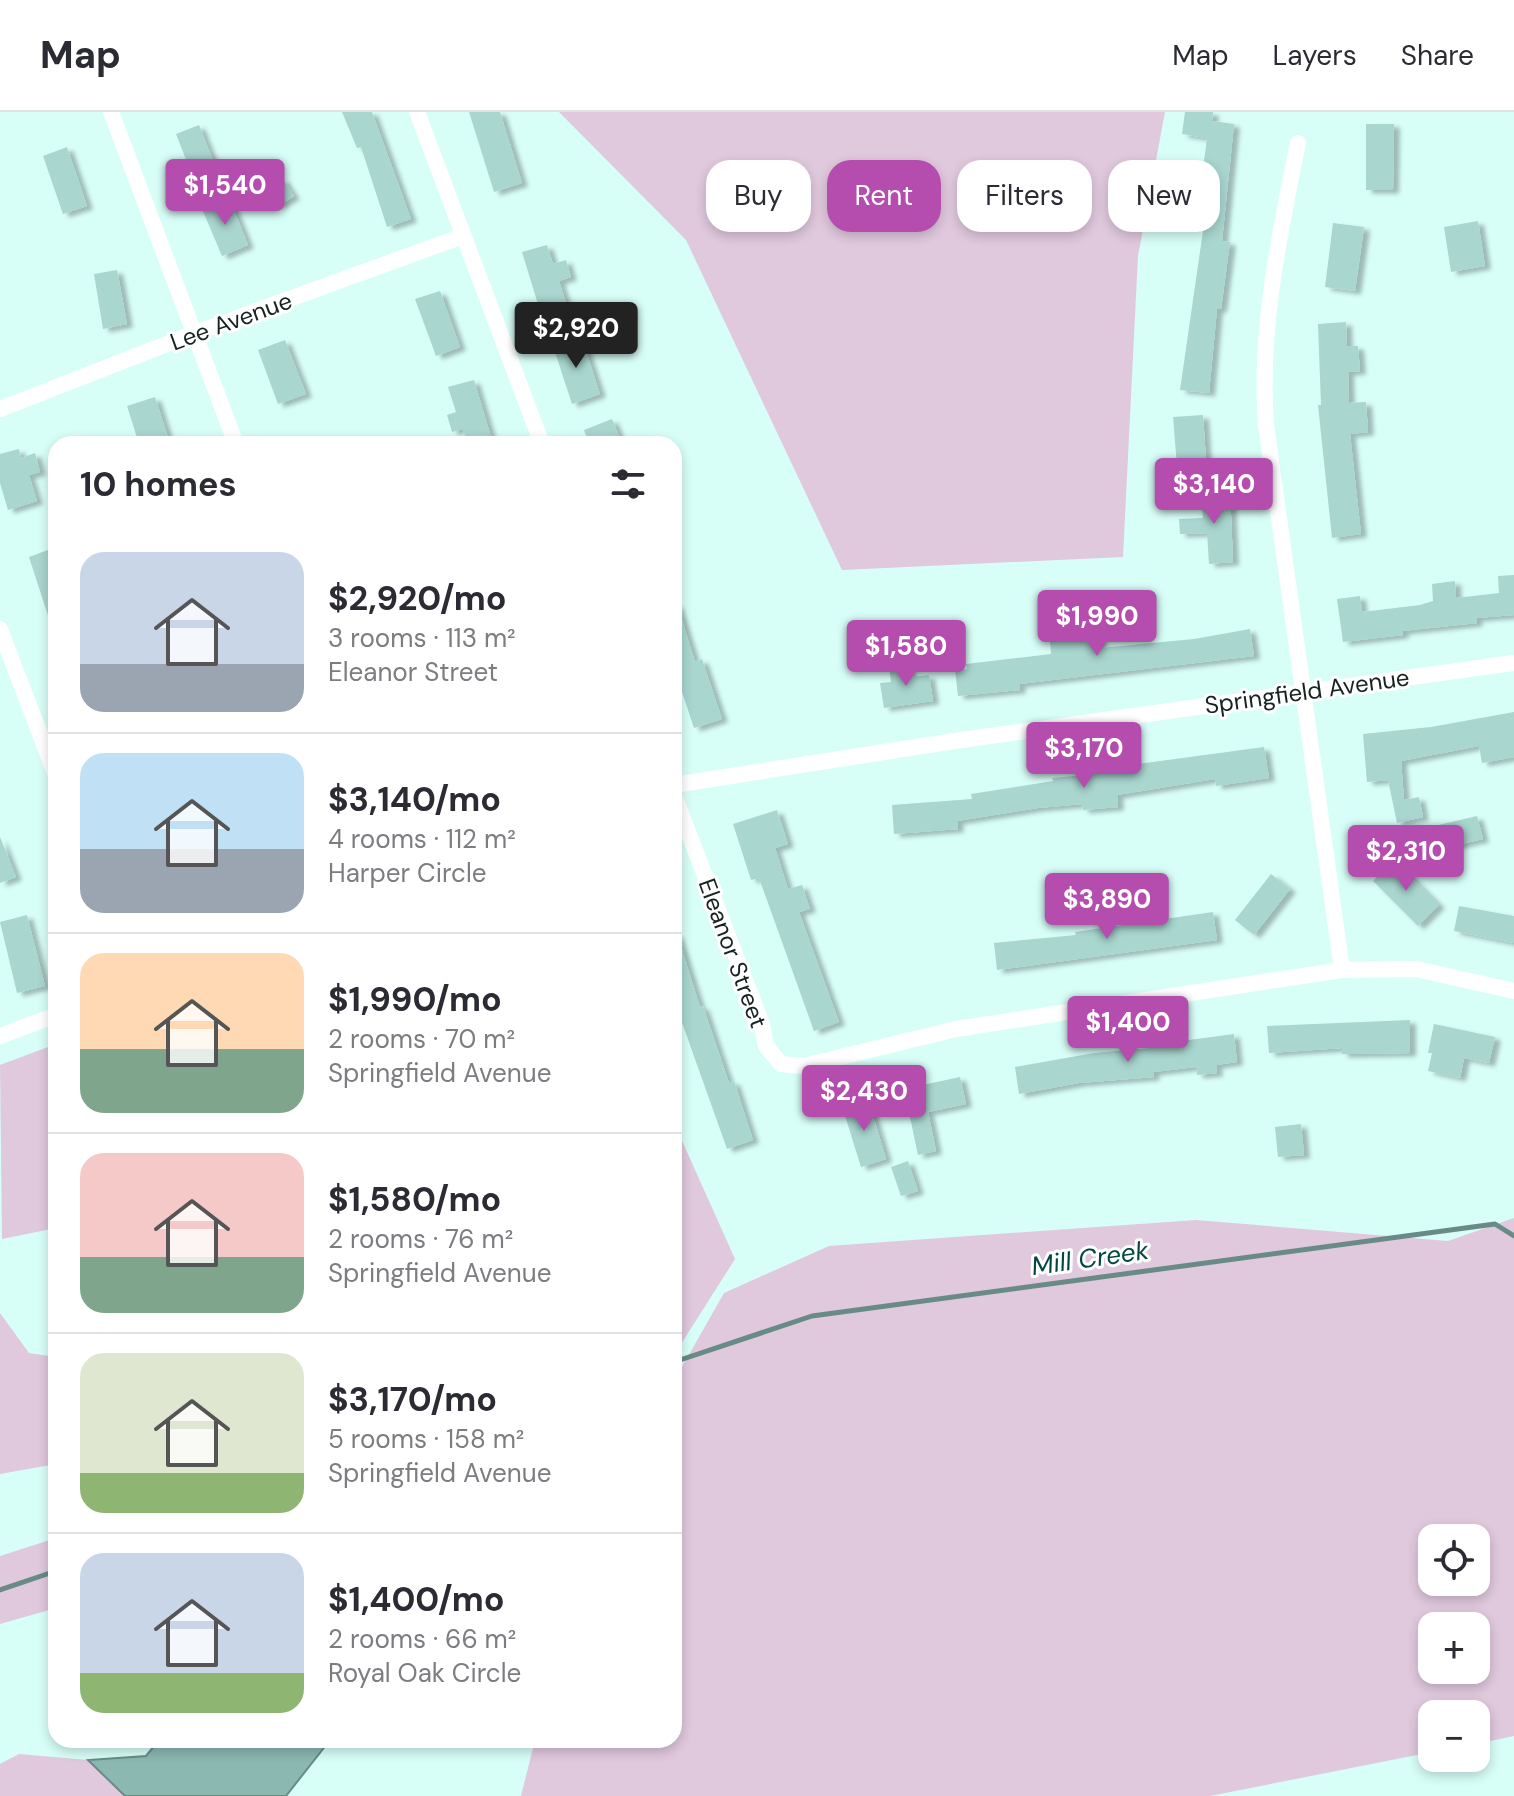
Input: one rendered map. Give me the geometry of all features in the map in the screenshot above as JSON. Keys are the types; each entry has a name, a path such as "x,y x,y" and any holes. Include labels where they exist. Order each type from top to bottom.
{"street":[{"path":"111,112 233,436"},
{"path":"417,112 539,436"},
{"path":"1298,143 1264,337 1263,381 1266,425 1342,970 1416,969 1514,991"},
{"name":"Lee Avenue","path":"0,409 195,333 463,236"},
{"path":"0,629 48,755"},
{"name":"Springfield Avenue","path":"682,784 1304,691 1514,663"},
{"name":"Eleanor Street","path":"682,816 762,1024 766,1046 781,1064 804,1066 956,1029 1342,970"},
{"path":"0,1036 48,1018"}],"shaded area":[{"path":"559,112 1165,112 1156,160 1108,160 1108,232 1142,232 1138,256 1123,557 842,570 686,240"},
{"path":"48,1047 48,1230 2,1239 0,1065"},
{"path":"682,1141 735,1259 682,1342"},
{"path":"1514,1218 1514,1736 1490,1741 1490,1700 1418,1700 1418,1755 1210,1796 521,1796 533,1748 682,1748 682,1367 724,1293 829,1246 1196,1220 1448,1241"},
{"path":"0,1313 29,1353 48,1356 48,1465 0,1474"},
{"path":"48,1541 48,1610 0,1624 0,1556"},
{"path":"152,1748 324,1748 286,1796 125,1796 88,1760 146,1756"},
{"path":"19,1754 88,1760 125,1796 0,1796 0,1764"}],"building":[{"path":"342,112 372,112 411,219 387,227 361,147 357,148"},
{"path":"469,112 500,112 522,183 494,192"},
{"path":"1185,112 1213,112 1212,121 1234,124 1222,241 1230,242 1221,309 1217,309 1209,393 1180,390 1203,232 1220,232 1220,160 1204,160 1207,138 1182,134"},
{"path":"1366,124 1394,124 1393,190 1366,190"},
{"path":"199,125 217,171 194,180 176,134"},
{"path":"67,147 87,206 63,214 43,156"},
{"path":"283,179 294,196 278,206 267,190"},
{"path":"229,198 248,245 222,256 202,209"},
{"path":"1478,221 1485,266 1451,272 1444,227"},
{"path":"1333,223 1364,227 1355,291 1325,287"},
{"path":"547,245 553,264 566,260 571,277 559,281 566,303 540,311 522,252"},
{"path":"117,270 127,324 103,329 94,274"},
{"path":"440,291 460,347 436,356 415,299"},
{"path":"1346,322 1347,346 1358,346 1360,371 1348,372 1349,403 1366,402 1368,432 1350,434 1361,534 1332,538 1318,405 1321,405 1318,324"},
{"path":"581,336 600,394 572,404 553,346"},
{"path":"285,340 306,394 278,404 258,350"},
{"path":"474,380 491,436 465,436 463,429 452,432 447,415 456,412 448,387"},
{"path":"155,397 167,436 136,436 127,406"},
{"path":"1203,415 1207,477 1178,479 1173,417"},
{"path":"612,419 619,436 586,436 584,430"},
{"path":"19,449 21,458 35,453 40,472 29,475 37,501 8,510 0,483 0,454"},
{"path":"1230,491 1233,562 1209,564 1207,533 1180,534 1179,519 1203,518 1201,493"},
{"path":"48,550 48,616 29,557"},
{"path":"1514,575 1514,615 1476,618 1477,623 1402,631 1403,635 1343,642 1337,599 1360,596 1362,612 1420,605 1433,601 1432,584 1455,581 1456,598 1499,593 1498,576"},
{"path":"1095,602 1100,648 1194,639 1250,629 1254,656 1019,684 1020,690 958,696 955,670 967,669 966,664 1051,654 1050,642 1079,639 1075,604"},
{"path":"682,620 695,662 702,659 722,719 694,728 682,692"},
{"path":"908,664 910,677 929,675 933,701 884,708 880,683 891,682 889,667"},
{"path":"1514,712 1514,757 1482,763 1479,746 1401,761 1404,800 1419,797 1423,817 1397,823 1388,780 1367,782 1363,734 1431,727"},
{"path":"1264,747 1269,778 1216,786 1215,779 1117,795 1118,807 1083,810 1082,804 1038,808 957,821 958,829 894,834 892,805 972,799 971,794 1053,781 1052,778 1139,770 1138,764"},
{"path":"777,810 788,844 775,848 788,889 802,885 810,909 799,912 839,1022 814,1031 759,878 751,880 733,824"},
{"path":"1477,816 1483,839 1440,849 1434,826"},
{"path":"0,837 16,877 0,883"},
{"path":"1394,860 1439,905 1418,926 1373,881"},
{"path":"1271,874 1290,889 1254,935 1235,920"},
{"path":"1459,906 1514,916 1514,943 1454,931"},
{"path":"1213,912 1217,940 997,970 994,943 1076,935 1075,932"},
{"path":"27,915 45,986 17,993 0,922"},
{"path":"682,950 700,1007 703,1006 729,1083 734,1081 753,1140 727,1149 682,1022"},
{"path":"1410,1020 1410,1053 1342,1054 1342,1048 1269,1053 1267,1026"},
{"path":"1434,1024 1495,1037 1489,1063 1464,1058 1460,1078 1428,1071"},
{"path":"1234,1034 1237,1062 1216,1065 1217,1073 1197,1075 1196,1067 1153,1072 1154,1077 1079,1083 1019,1094 1015,1067 1094,1053 1174,1046 1174,1042"},
{"path":"960,1077 966,1104 928,1112 936,1151 918,1155 904,1089"},
{"path":"868,1099 886,1159 861,1167 842,1106"},
{"path":"1301,1124 1304,1155 1278,1157 1275,1127"},
{"path":"908,1161 918,1191 901,1196 891,1167"}],"waterway":[{"name":"Mill Creek","path":"682,1359 812,1316 1495,1224 1514,1236"},
{"name":"Mill Creek","path":"0,1590 48,1574"}]}
